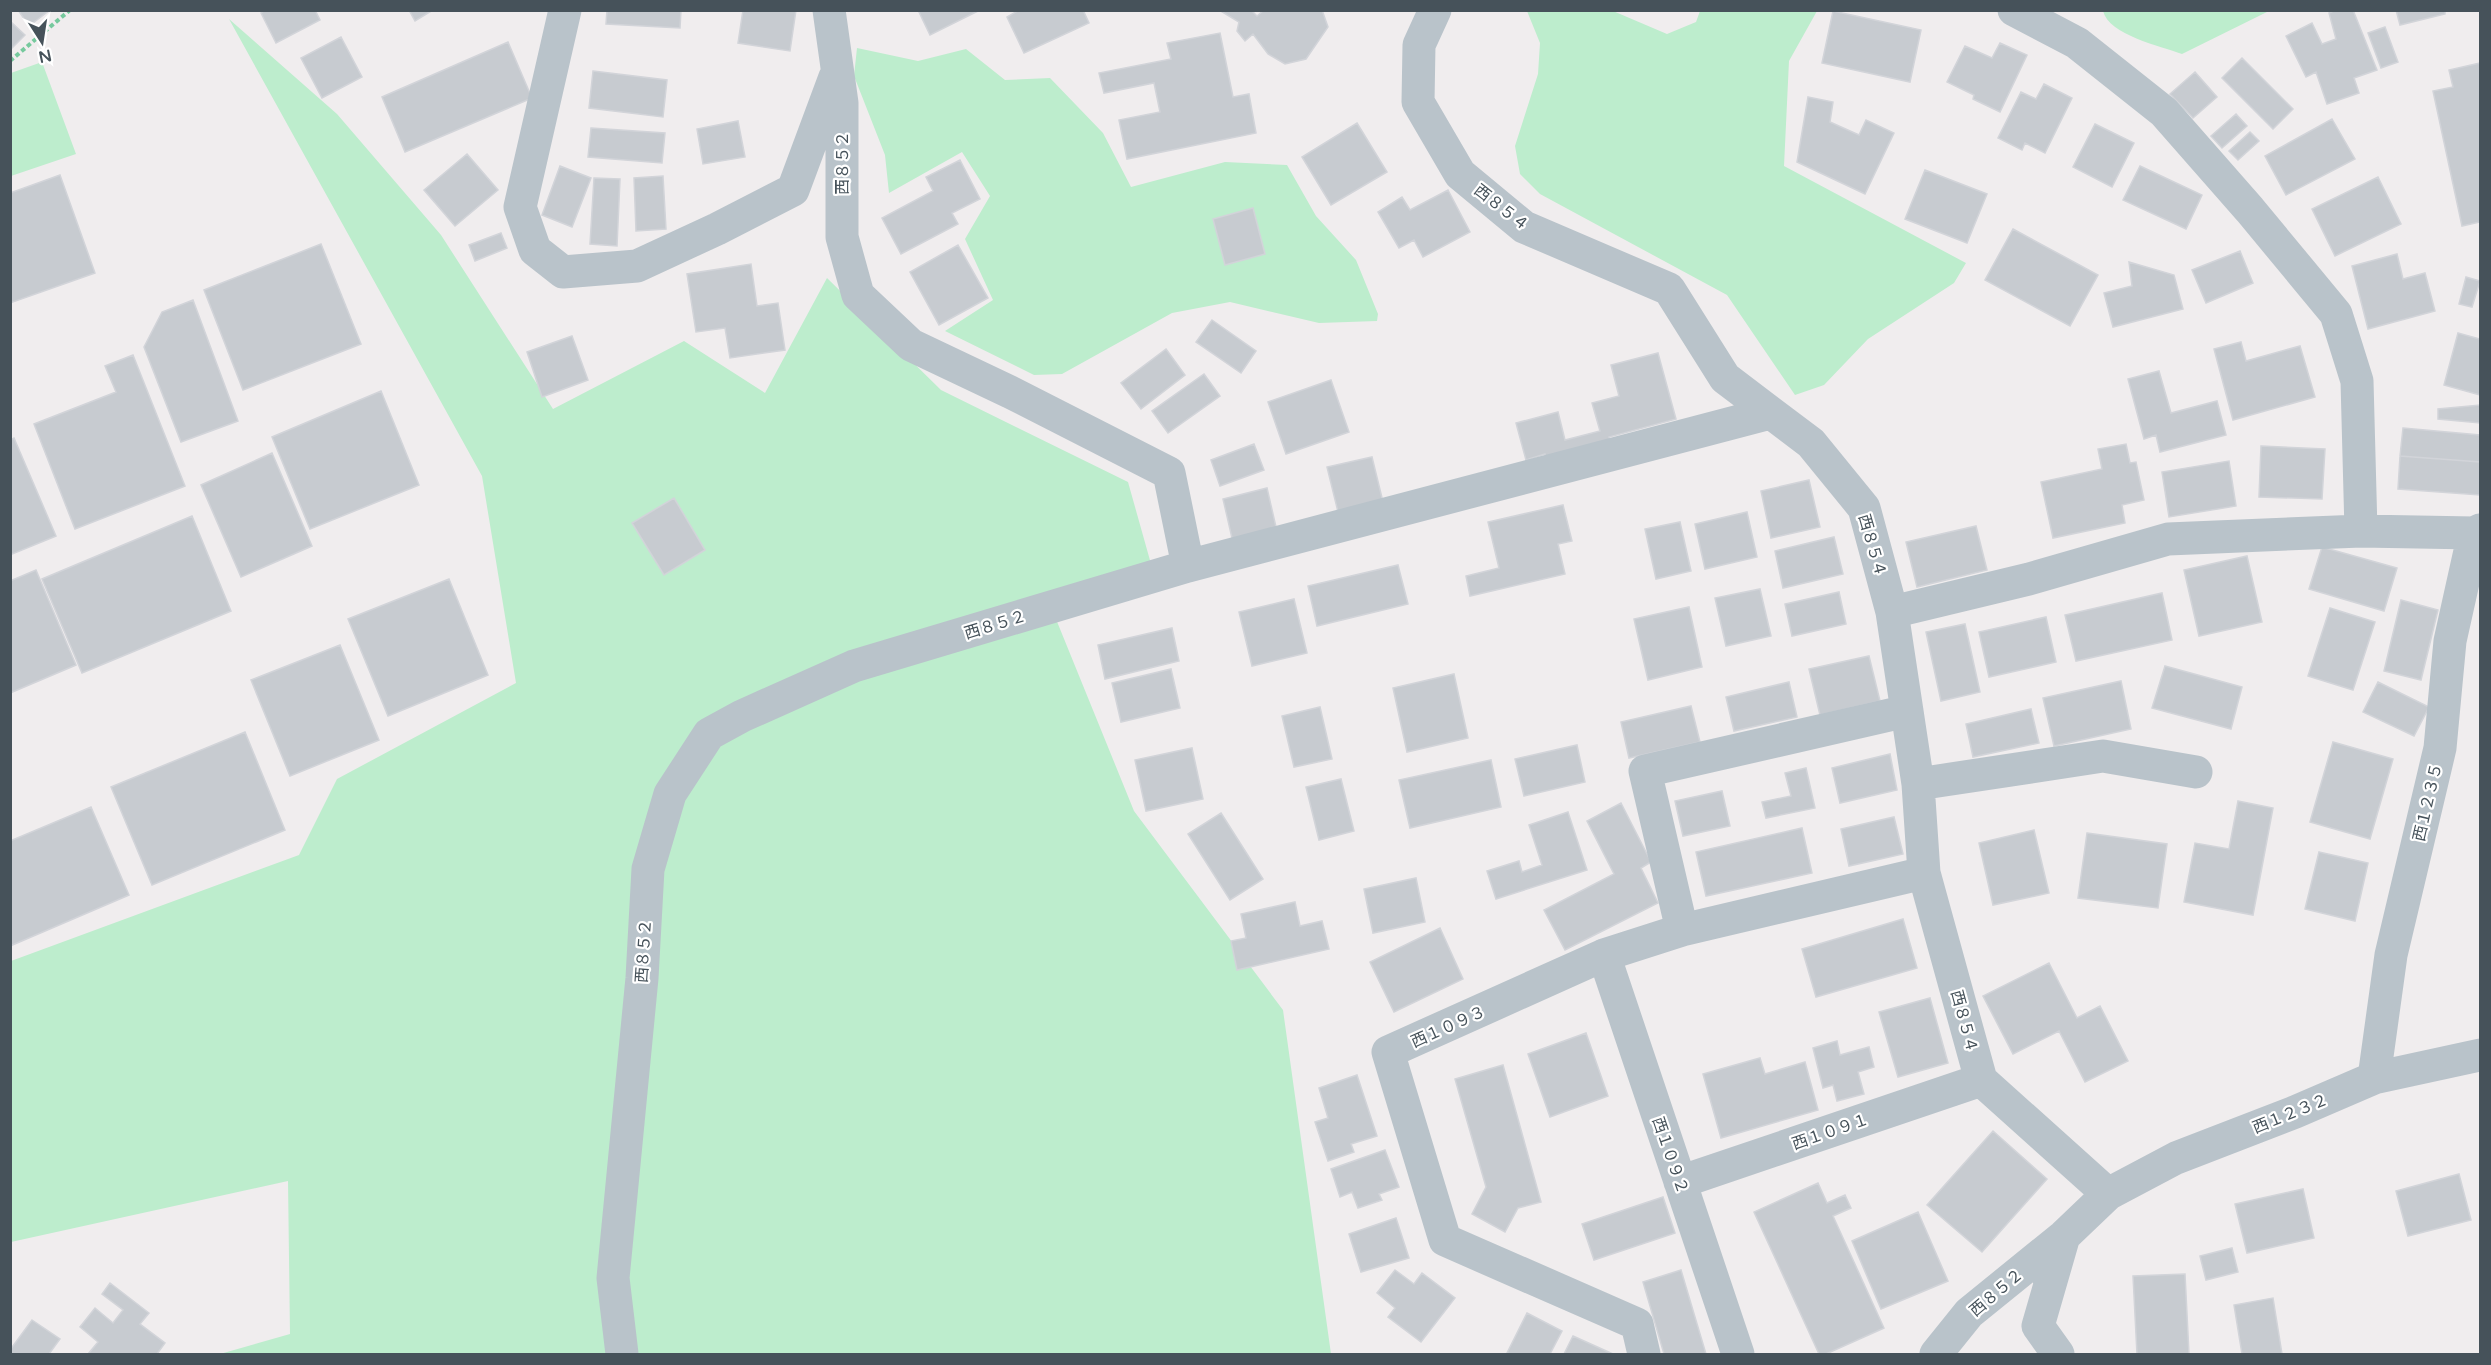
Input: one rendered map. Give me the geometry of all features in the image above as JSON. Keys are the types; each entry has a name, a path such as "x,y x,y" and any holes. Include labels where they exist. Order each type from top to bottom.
{"street":[{"path":"565,10 520,207 535,250 563,272 637,266 717,229 793,189 838,69"},
{"name":"西８５２","path":"622,1354 613,1278 642,978 648,869 670,794 709,734 742,716 854,666 1188,566 1169,473 1010,392 911,345 858,295 842,237 842,114 829,10"},
{"name":"西８５４","path":"1435,10 1419,45 1418,102 1460,174 1524,227 1669,288 1725,378 1810,443 1864,508 1892,612 1918,784 1924,873 1981,1080"},
{"path":"2014,10 2077,43 2164,112 2250,210 2336,314 2357,381 2361,531"},
{"path":"1188,566 1770,413"},
{"path":"1892,612 2029,579 2168,539 2361,531 2477,531"},
{"name":"西１２３５","path":"2374,1078 2391,955 2440,748 2450,641 2477,531"},
{"path":"1682,930 1645,771 1907,711"},
{"path":"1918,784 2103,756 2196,771"},
{"name":"西１０９３","path":"1644,1354 1637,1324 1445,1240 1388,1052 1604,955 1682,930 1924,873"},
{"name":"西１０９２","path":"1604,955 1738,1354"},
{"name":"西１２３２","path":"2064,1236 2108,1194 2176,1158 2295,1112 2374,1078 2481,1055"},
{"path":"1981,1080 2108,1194"},
{"name":"西１０９１","path":"1680,1182 1981,1080"},
{"path":"2058,1354 2038,1326 2064,1236"},
{"name":"西８５２","path":"1936,1354 1969,1313 2064,1236"}],"path":[{"path":"10,61 70,10"}],"green space":[{"path":"2103,10 2269,11 2182,54 2125,33 2107,19"},
{"path":"1527,11 1613,11 1667,34 1696,22 1700,11 1817,11 1789,61 1784,166 1966,263 1954,283 1868,339 1824,385 1795,395 1727,295 1540,194 1520,174 1515,146 1538,74 1540,43"},
{"path":"229,19 337,114 441,235 553,409 684,341 765,393 827,278 941,390 1128,482 1153,571 1047,597 1134,811 1283,1010 1331,1354 220,1354 290,1334 288,1181 11,1242 11,961 299,855 337,779 516,683 482,476"},
{"path":"857,48 918,61 966,49 1005,80 1050,78 1103,133 1131,187 1225,162 1287,165 1316,216 1356,260 1378,314 1377,321 1319,323 1230,302 1172,313 1062,374 1034,375 945,331 993,300 965,239 990,196 962,152 889,193 885,155 854,76"},
{"path":"42,62 76,154 11,176 11,73"}],"building":[{"path":"18,10 50,10 29,26"},
{"path":"265,10 315,10 320,20 276,43 261,13"},
{"path":"409,10 433,10 415,21"},
{"path":"607,10 681,10 680,28 606,24"},
{"path":"743,10 796,10 790,51 738,43"},
{"path":"918,10 980,10 930,35"},
{"path":"1019,10 1083,10 1089,23 1024,53 1007,17"},
{"path":"1219,10 1251,10 1257,16 1264,10 1322,10 1328,27 1306,59 1285,64 1268,54 1253,34 1245,41 1237,31 1239,22"},
{"path":"2336,10 2353,10 2377,70 2354,78 2359,93 2327,104 2316,72 2306,77 2286,36 2312,23 2322,44 2336,39 2329,13"},
{"path":"2396,10 2445,10 2445,14 2400,25"},
{"path":"1833,11 1921,30 1910,82 1822,63"},
{"path":"10,21 25,35 10,50"},
{"path":"2385,27 2398,62 2381,68 2368,33"},
{"path":"1220,33 1233,97 1249,94 1256,133 1127,159 1119,120 1160,112 1154,83 1104,93 1099,73 1171,59 1167,43"},
{"path":"341,37 362,77 322,98 301,58"},
{"path":"508,42 532,98 405,152 382,97"},
{"path":"2000,43 2027,55 2000,112 1973,99 1974,95 1947,82 1965,46 1992,58"},
{"path":"2242,58 2293,109 2273,129 2222,78"},
{"path":"2480,63 2480,222 2462,226 2433,91 2453,87 2449,70"},
{"path":"593,71 667,80 663,117 589,108"},
{"path":"2195,72 2217,97 2193,118 2170,94"},
{"path":"2044,84 2072,98 2045,153 2025,143 2022,150 1998,138 2021,92 2036,99"},
{"path":"1808,97 1833,102 1830,122 1859,135 1866,120 1894,133 1865,194 1797,162"},
{"path":"2236,114 2247,126 2222,148 2211,136"},
{"path":"2332,119 2355,159 2286,195 2265,156"},
{"path":"738,121 745,157 703,164 697,129"},
{"path":"1357,123 1387,172 1331,205 1302,157"},
{"path":"2095,124 2134,143 2112,187 2073,167"},
{"path":"591,128 665,133 662,163 588,157"},
{"path":"2250,132 2259,141 2238,160 2229,151"},
{"path":"467,154 498,190 455,226 424,190"},
{"path":"960,160 980,199 952,213 958,224 901,254 882,218 933,191 926,177"},
{"path":"560,166 591,178 572,227 542,215"},
{"path":"2140,166 2202,195 2186,229 2123,200"},
{"path":"1925,170 1987,194 1967,243 1905,219"},
{"path":"60,175 95,273 10,303 10,193"},
{"path":"663,176 666,229 636,231 634,178"},
{"path":"2378,177 2401,224 2335,256 2312,209"},
{"path":"594,178 620,179 617,246 590,244"},
{"path":"1448,190 1470,232 1423,257 1414,240 1399,248 1378,212 1402,197 1410,210"},
{"path":"1253,208 1265,254 1225,265 1213,219"},
{"path":"2013,229 2098,275 2070,326 1985,280"},
{"path":"501,233 507,248 475,261 469,245"},
{"path":"321,244 361,344 243,390 204,290"},
{"path":"958,245 988,298 939,325 910,272"},
{"path":"2240,251 2253,283 2206,303 2192,270"},
{"path":"2397,254 2403,279 2425,273 2435,311 2368,329 2352,266"},
{"path":"2129,262 2174,275 2183,309 2113,327 2104,293 2132,286"},
{"path":"751,264 757,306 778,303 785,350 730,358 725,328 696,332 687,274"},
{"path":"2466,277 2480,281 2472,307 2459,304"},
{"path":"193,300 238,421 181,442 144,347 162,312"},
{"path":"1212,320 1256,351 1241,373 1196,342"},
{"path":"2458,333 2480,339 2480,395 2444,385"},
{"path":"572,336 588,380 542,397 527,352"},
{"path":"2241,342 2246,361 2300,346 2315,397 2233,420 2214,349"},
{"path":"1166,349 1185,375 1141,409 1121,383"},
{"path":"1658,353 1676,419 1609,437 1611,445 1547,462 1545,454 1526,460 1516,423 1558,412 1565,440 1600,431 1592,403 1619,396 1611,365"},
{"path":"133,355 185,486 75,529 34,424 116,392 105,366"},
{"path":"2159,371 2171,413 2217,401 2226,435 2160,452 2156,435 2144,439 2128,379"},
{"path":"1204,374 1220,396 1168,433 1152,411"},
{"path":"1331,380 1349,432 1286,454 1268,402"},
{"path":"381,391 419,485 310,529 272,437"},
{"path":"2480,405 2480,423 2438,419 2438,409"},
{"path":"2403,428 2480,435 2480,462 2400,456"},
{"path":"14,438 56,536 10,555 10,440"},
{"path":"1254,444 1264,470 1220,486 1211,460"},
{"path":"2126,444 2130,463 2136,462 2144,500 2122,505 2125,523 2053,538 2041,482 2102,469 2098,449"},
{"path":"2261,446 2325,449 2322,499 2259,497"},
{"path":"272,453 312,546 241,577 201,485"},
{"path":"2400,456 2480,462 2480,495 2398,489"},
{"path":"1372,457 1384,506 1339,516 1327,467"},
{"path":"2229,461 2236,506 2169,517 2162,472"},
{"path":"1809,480 1820,527 1771,538 1761,491"},
{"path":"1267,488 1279,540 1235,551 1223,499"},
{"path":"674,498 705,550 664,575 632,523"},
{"path":"1563,505 1572,541 1558,544 1565,574 1470,596 1466,576 1499,568 1488,522"},
{"path":"1747,512 1757,557 1705,569 1695,524"},
{"path":"192,516 231,611 82,673 42,579"},
{"path":"1680,522 1691,571 1656,579 1645,529"},
{"path":"1976,526 1987,570 1917,587 1906,542"},
{"path":"1834,537 1843,574 1783,588 1775,551"},
{"path":"2322,547 2397,568 2384,611 2309,589"},
{"path":"2247,556 2262,622 2199,636 2184,570"},
{"path":"1398,565 1408,604 1317,626 1308,586"},
{"path":"36,570 76,665 10,693 10,581"},
{"path":"449,579 488,675 388,716 348,619"},
{"path":"1760,589 1771,636 1726,646 1715,598"},
{"path":"1839,592 1846,624 1792,636 1785,604"},
{"path":"2162,593 2172,640 2076,661 2065,615"},
{"path":"1294,599 1307,653 1252,666 1239,612"},
{"path":"2401,600 2438,610 2421,680 2384,671"},
{"path":"1689,607 1702,667 1648,680 1634,619"},
{"path":"2330,608 2375,622 2353,690 2308,676"},
{"path":"2046,617 2056,662 1989,677 1979,632"},
{"path":"1965,624 1980,692 1941,701 1926,632"},
{"path":"1172,628 1179,661 1105,679 1098,645"},
{"path":"340,645 379,740 290,776 251,680"},
{"path":"1869,656 1880,701 1820,715 1809,669"},
{"path":"2165,666 2242,687 2231,729 2152,708"},
{"path":"1171,669 1180,708 1121,722 1112,683"},
{"path":"1454,674 1468,738 1407,752 1393,688"},
{"path":"2121,681 2131,729 2054,746 2043,698"},
{"path":"1789,682 1797,717 1734,731 1726,697"},
{"path":"2378,682 2429,707 2414,736 2363,712"},
{"path":"1691,706 1700,742 1629,758 1621,722"},
{"path":"1320,707 1332,759 1294,767 1282,716"},
{"path":"2031,709 2039,743 1973,757 1966,724"},
{"path":"245,732 285,830 152,885 111,787"},
{"path":"2333,742 2393,759 2370,839 2310,822"},
{"path":"1577,745 1585,782 1524,796 1515,759"},
{"path":"1192,748 1203,799 1146,811 1135,760"},
{"path":"1890,754 1897,790 1840,803 1832,768"},
{"path":"1491,760 1501,807 1410,828 1399,780"},
{"path":"1806,768 1815,808 1766,818 1762,802 1791,796 1785,773"},
{"path":"1341,779 1354,831 1319,840 1306,787"},
{"path":"1722,791 1730,826 1683,836 1675,801"},
{"path":"2238,801 2273,808 2253,915 2184,902 2195,843 2229,849"},
{"path":"1621,803 1651,862 1641,868 1658,903 1565,950 1544,910 1614,874 1587,821"},
{"path":"91,807 129,895 10,946 10,841"},
{"path":"1568,812 1587,870 1496,899 1487,871 1519,861 1522,872 1542,865 1529,825"},
{"path":"1221,813 1263,879 1230,900 1188,834"},
{"path":"1894,817 1903,854 1849,866 1841,829"},
{"path":"1802,828 1812,873 1706,896 1696,852"},
{"path":"2034,830 2049,893 1993,905 1979,843"},
{"path":"2087,833 2167,844 2158,908 2078,898"},
{"path":"2319,852 2368,863 2355,921 2305,909"},
{"path":"1416,878 1425,922 1373,933 1364,889"},
{"path":"1295,902 1300,926 1322,921 1329,949 1237,970 1231,941 1246,938 1241,914"},
{"path":"1903,919 1917,968 1816,997 1802,949"},
{"path":"1440,928 1463,979 1394,1012 1370,962"},
{"path":"2049,963 2077,1018 2100,1006 2128,1061 2085,1082 2059,1031 2013,1054 1983,996"},
{"path":"1930,998 1948,1063 1898,1077 1879,1012"},
{"path":"1586,1033 1608,1096 1550,1117 1528,1054"},
{"path":"1837,1041 1840,1055 1869,1047 1874,1067 1858,1072 1864,1094 1837,1101 1833,1085 1823,1088 1813,1048"},
{"path":"1760,1058 1765,1074 1805,1062 1818,1110 1721,1138 1703,1074"},
{"path":"1503,1065 1541,1202 1518,1208 1505,1232 1472,1214 1486,1187 1455,1079"},
{"path":"1357,1075 1377,1136 1351,1144 1354,1152 1328,1161 1315,1122 1328,1118 1319,1088"},
{"path":"1993,1131 2047,1179 1982,1252 1927,1205"},
{"path":"1385,1150 1399,1187 1379,1194 1382,1200 1358,1208 1352,1192 1340,1197 1331,1169"},
{"path":"2459,1174 2471,1220 2408,1236 2396,1191"},
{"path":"1818,1183 1827,1203 1845,1195 1851,1208 1833,1216 1884,1328 1826,1354 1819,1354 1754,1212"},
{"path":"2303,1189 2314,1238 2247,1253 2235,1204"},
{"path":"1663,1197 1675,1233 1594,1260 1582,1224"},
{"path":"1918,1212 1948,1281 1881,1309 1852,1241"},
{"path":"1396,1218 1409,1258 1361,1272 1349,1234"},
{"path":"2232,1248 2238,1272 2206,1280 2200,1256"},
{"path":"1395,1270 1414,1284 1422,1273 1455,1298 1421,1342 1388,1317 1395,1308 1377,1293"},
{"path":"1681,1270 1706,1354 1664,1354 1643,1282"},
{"path":"2185,1274 2189,1354 2137,1354 2133,1276"},
{"path":"110,1283 149,1313 140,1324 165,1343 157,1354 88,1354 98,1342 80,1327 95,1308 113,1323 123,1310 102,1294"},
{"path":"2273,1298 2282,1354 2242,1354 2234,1305"},
{"path":"1527,1313 1562,1331 1550,1354 1507,1353"},
{"path":"32,1320 60,1339 49,1354 10,1354 10,1350"},
{"path":"1573,1336 1613,1354 1564,1354"}]}
